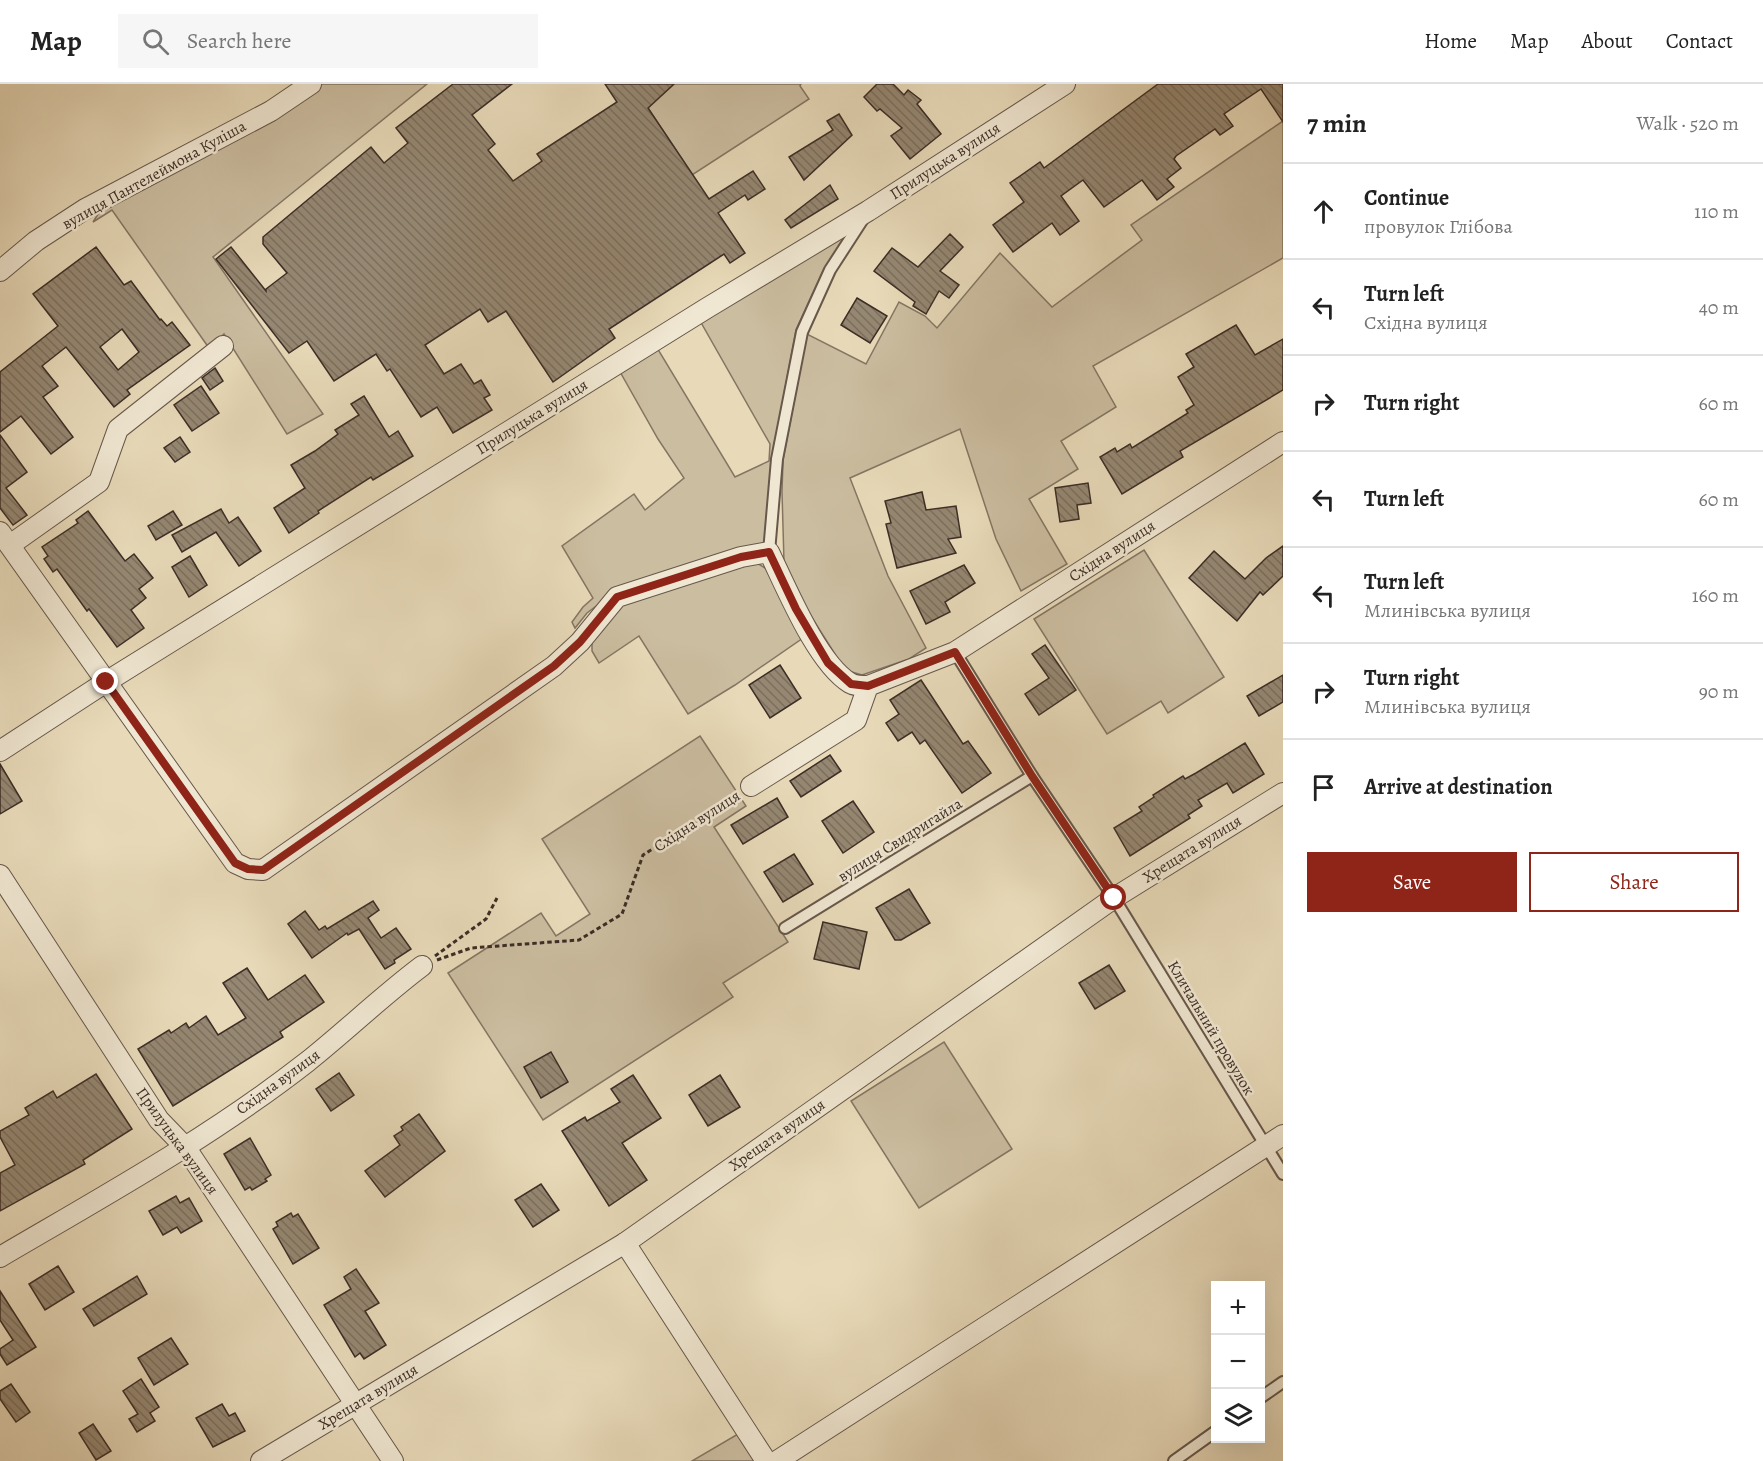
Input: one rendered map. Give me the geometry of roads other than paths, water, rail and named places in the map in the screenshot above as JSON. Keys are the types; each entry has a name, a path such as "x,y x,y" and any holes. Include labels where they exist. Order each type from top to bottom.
{"street":[{"name":"вулиця Пантелеймона Куліша","path":"0,271 36,241 85,209 272,111 311,84"},
{"name":"Прилуцька вулиця","path":"0,751 106,682 686,321 868,211 1065,84"},
{"path":"223,346 118,429 99,482 5,539 235,863 248,869 263,870 554,666 580,642 617,597 741,557 769,552 796,609 828,663 851,684 868,686"},
{"name":"Східна вулиця","path":"751,786 856,720 868,686 955,652 1283,442"},
{"name":"Хрещата вулиця","path":"261,1461 626,1243 1114,898 1283,793"},
{"name":"Прилуцька вулиця","path":"0,875 159,1120 186,1148 393,1461"},
{"name":"Східна вулиця","path":"0,1257 186,1148 307,1062 422,966"},
{"path":"777,1461 1283,1135"},
{"path":"626,1243 766,1461"}],"lane":[{"path":"769,552 777,459 802,332 830,270 868,211"},
{"name":"Кличальний провулок","path":"955,652 1032,776 1114,898 1283,1174"},
{"name":"вулиця Свидригайла","path":"785,928 1032,776"},
{"path":"1265,1395 1283,1382"},
{"path":"1174,1461 1211,1434"}]}
